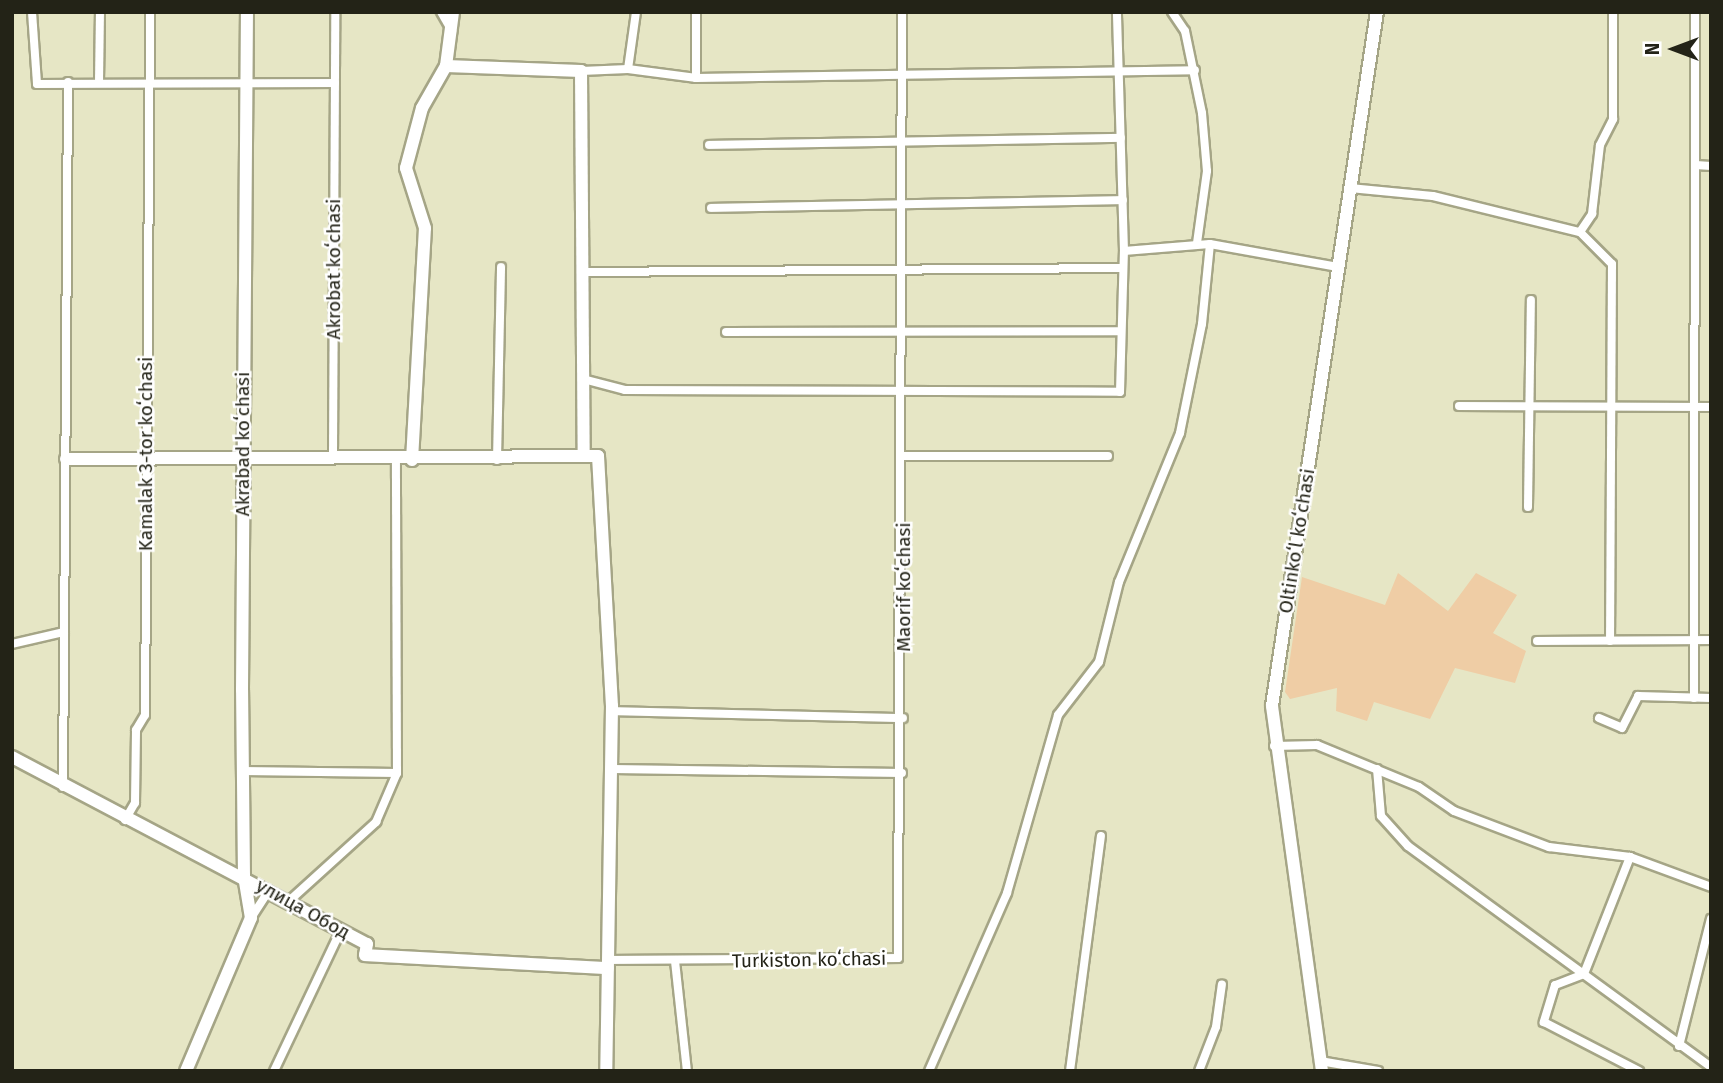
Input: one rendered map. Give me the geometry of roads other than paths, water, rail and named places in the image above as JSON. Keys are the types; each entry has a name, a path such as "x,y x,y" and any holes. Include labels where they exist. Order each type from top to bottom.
{"street":[{"path":"32,12 33,82 247,80 335,83"},
{"path":"99,82 100,12"},
{"name":"Kamalak 3-tor koʻchasi","path":"125,820 137,796 136,730 145,715 150,12"},
{"name":"Akrabad koʻchasi","path":"247,12 243,771 244,876 251,918"},
{"name":"Akrobat koʻchasi","path":"333,454 335,12"},
{"path":"441,12 452,31"},
{"path":"412,460 425,228 406,168 422,108 446,66 453,12"},
{"path":"628,69 636,12"},
{"path":"695,12 696,78"},
{"name":"Maorif koʻchasi","path":"902,12 903,718"},
{"path":"583,379 625,390 1120,393 1124,251 1117,12"},
{"path":"1172,12 1185,31 1195,70 1207,172 1197,243"},
{"name":"Oltinkoʻl koʻchasi","path":"1321,1066 1274,746 1272,706 1377,12"},
{"path":"1580,232 1592,214 1600,145 1613,119 1613,12"},
{"path":"1694,698 1695,12"},
{"path":"446,66 581,71 628,69 696,78 1119,69 1195,70"},
{"path":"581,71 584,456"},
{"path":"63,787 68,82"},
{"path":"709,145 904,139 1121,138"},
{"path":"1696,165 1711,166"},
{"path":"1350,188 1433,196 1580,232 1612,257 1610,641"},
{"path":"711,208 1123,200"},
{"path":"1124,251 1197,243 1338,267"},
{"path":"929,1071 1007,893 1058,715 1099,662 1119,582 1180,433 1210,244"},
{"path":"497,460 501,267"},
{"path":"582,272 903,267 1122,268"},
{"path":"1528,507 1531,300"},
{"path":"726,332 1121,331"},
{"path":"1459,406 1711,407"},
{"path":"65,459 146,460 333,454 412,460 598,456 613,769 606,1071"},
{"path":"903,456 1108,456"},
{"path":"289,901 376,822 397,773 396,459"},
{"path":"12,644 64,632"},
{"path":"1537,641 1711,640"},
{"path":"1599,718 1622,728 1638,696 1711,698"},
{"path":"612,711 903,718"},
{"name":"Turkiston koʻchasi","path":"675,961 898,958 903,718"},
{"path":"1274,746 1317,745 1377,769 1454,811 1549,847 1630,857 1711,887"},
{"name":"улица Обод","path":"12,757 125,820 244,876 367,944 365,955 608,964"},
{"path":"613,769 902,773"},
{"path":"1377,769 1381,816 1408,846 1711,1067"},
{"path":"243,771 397,773"},
{"path":"1070,1071 1101,836"},
{"path":"1630,857 1584,974 1555,985 1545,1022 1639,1071"},
{"path":"186,1071 251,918 269,890"},
{"path":"1679,1046 1711,919"},
{"path":"274,1071 341,930"},
{"path":"608,964 675,961 687,1071"},
{"path":"1199,1071 1216,1027 1222,984"},
{"path":"1321,1066 1378,1071"}]}
